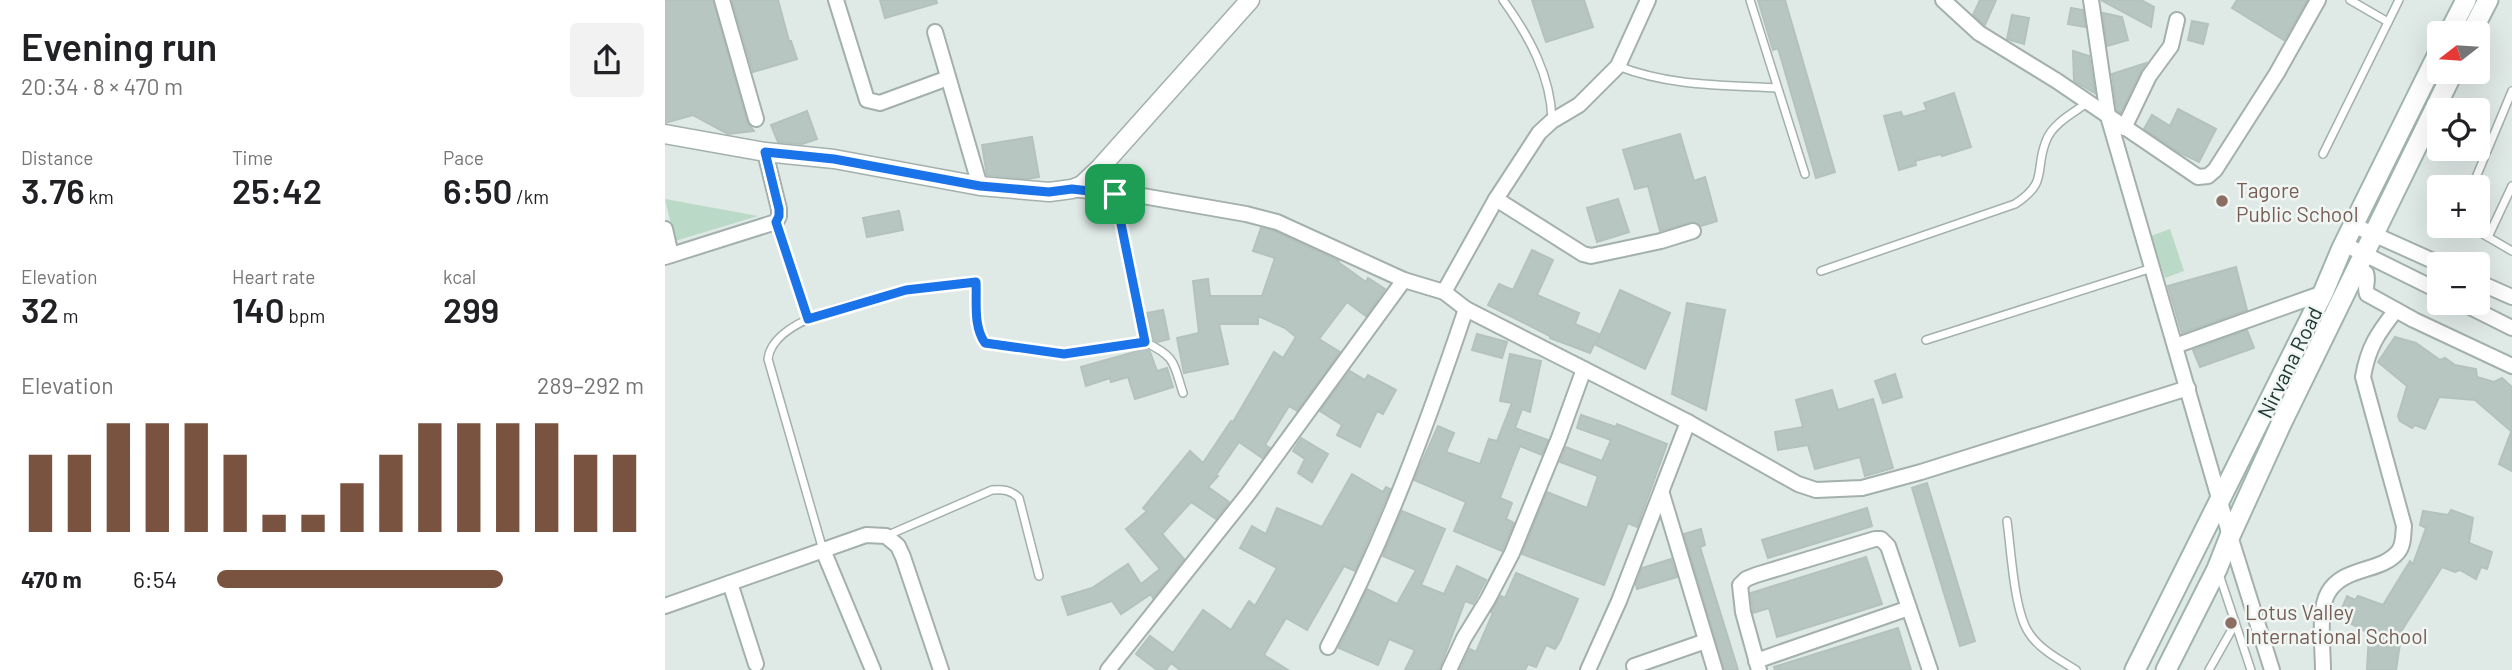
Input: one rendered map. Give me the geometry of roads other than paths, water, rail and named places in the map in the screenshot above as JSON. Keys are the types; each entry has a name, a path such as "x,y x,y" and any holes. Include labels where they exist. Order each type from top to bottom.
{"main road":[{"path":"2455,21 2466,0"},
{"path":"2477,21 2488,0"},
{"name":"Nirvana Road","path":"2135,670 2323,293 2353,225 2427,76"},
{"name":"Nirvana Road","path":"2166,670 2217,569 2230,536 2447,84"}],"street":[{"path":"722,0 756,119"},
{"path":"836,0 867,100 880,103 948,78"},
{"path":"1072,189 1082,185 1099,169 1250,0"},
{"path":"1444,292 1496,199 1539,134 1552,121 1579,104 1618,66 1648,0"},
{"path":"1943,0 1979,33 2088,102 2198,177 2209,176 2215,170 2277,74 2318,0"},
{"path":"2091,0 2108,116 2230,536 2272,670"},
{"path":"2123,128 2149,76 2171,46 2177,20"},
{"path":"935,32 980,186"},
{"path":"665,134 765,152 834,159 980,186 1049,192 1072,189 1115,194 1246,214 1277,222 1404,280 1444,292 1466,309 1688,422 1798,484 1815,490 1862,488 1921,472 2188,388"},
{"path":"665,229 668,256 776,222 779,209 765,152"},
{"path":"1496,199 1583,254 1591,256 1693,232"},
{"path":"2353,225 2427,258"},
{"path":"2344,244 2361,261 2368,279 2365,288 2367,294 2512,366"},
{"path":"2361,261 2427,286"},
{"path":"1109,670 1248,494 1404,280"},
{"path":"2490,287 2512,297"},
{"path":"2175,346 2323,293"},
{"path":"1328,647 1361,585 1423,436 1466,309"},
{"path":"2323,670 2326,595 2335,584 2345,578 2361,569 2386,561 2398,552 2403,543 2404,526 2363,377 2367,355 2375,337 2396,310"},
{"path":"2486,315 2512,328"},
{"path":"1449,670 1511,553 1559,438 1584,369"},
{"path":"1588,670 1662,494 1688,422"},
{"path":"1662,494 1715,670"},
{"path":"665,606 866,535 886,536 898,546 904,557 941,670"},
{"path":"1909,608 1758,665 1740,585 1756,575 1881,539 1888,546 1909,608 1930,670"},
{"path":"823,551 873,670"},
{"path":"730,583 756,664"},
{"path":"1634,666 1706,641"}],"lane":[{"path":"1503,0 1539,61 1552,101 1552,121"},
{"path":"1750,0 1805,174"},
{"path":"2350,0 2388,22"},
{"path":"2323,154 2399,0"},
{"path":"1618,66 1643,76 1679,82 1777,88"},
{"path":"2477,175 2512,91"},
{"path":"1821,271 2015,204 2035,188 2045,142 2050,132 2088,102"},
{"path":"2490,233 2512,186"},
{"path":"1115,194 1145,342"},
{"path":"776,222 808,319"},
{"path":"2490,238 2512,251"},
{"path":"1926,340 2152,268"},
{"path":"823,551 768,359 769,349 778,337 808,319 906,290 976,282 979,335 985,343 1064,354 1145,342 1166,353 1173,360 1182,393"},
{"path":"886,536 992,490 1003,489 1013,492 1019,498 1039,576"},
{"path":"2007,521 2025,627 2029,635 2076,670"},
{"path":"2217,569 2251,670"},
{"path":"2209,670 2235,624"}],"place":[{"name":"Tagore Public School","path":"2222,201"},
{"name":"Lotus Valley International School","path":"2231,623"}]}
